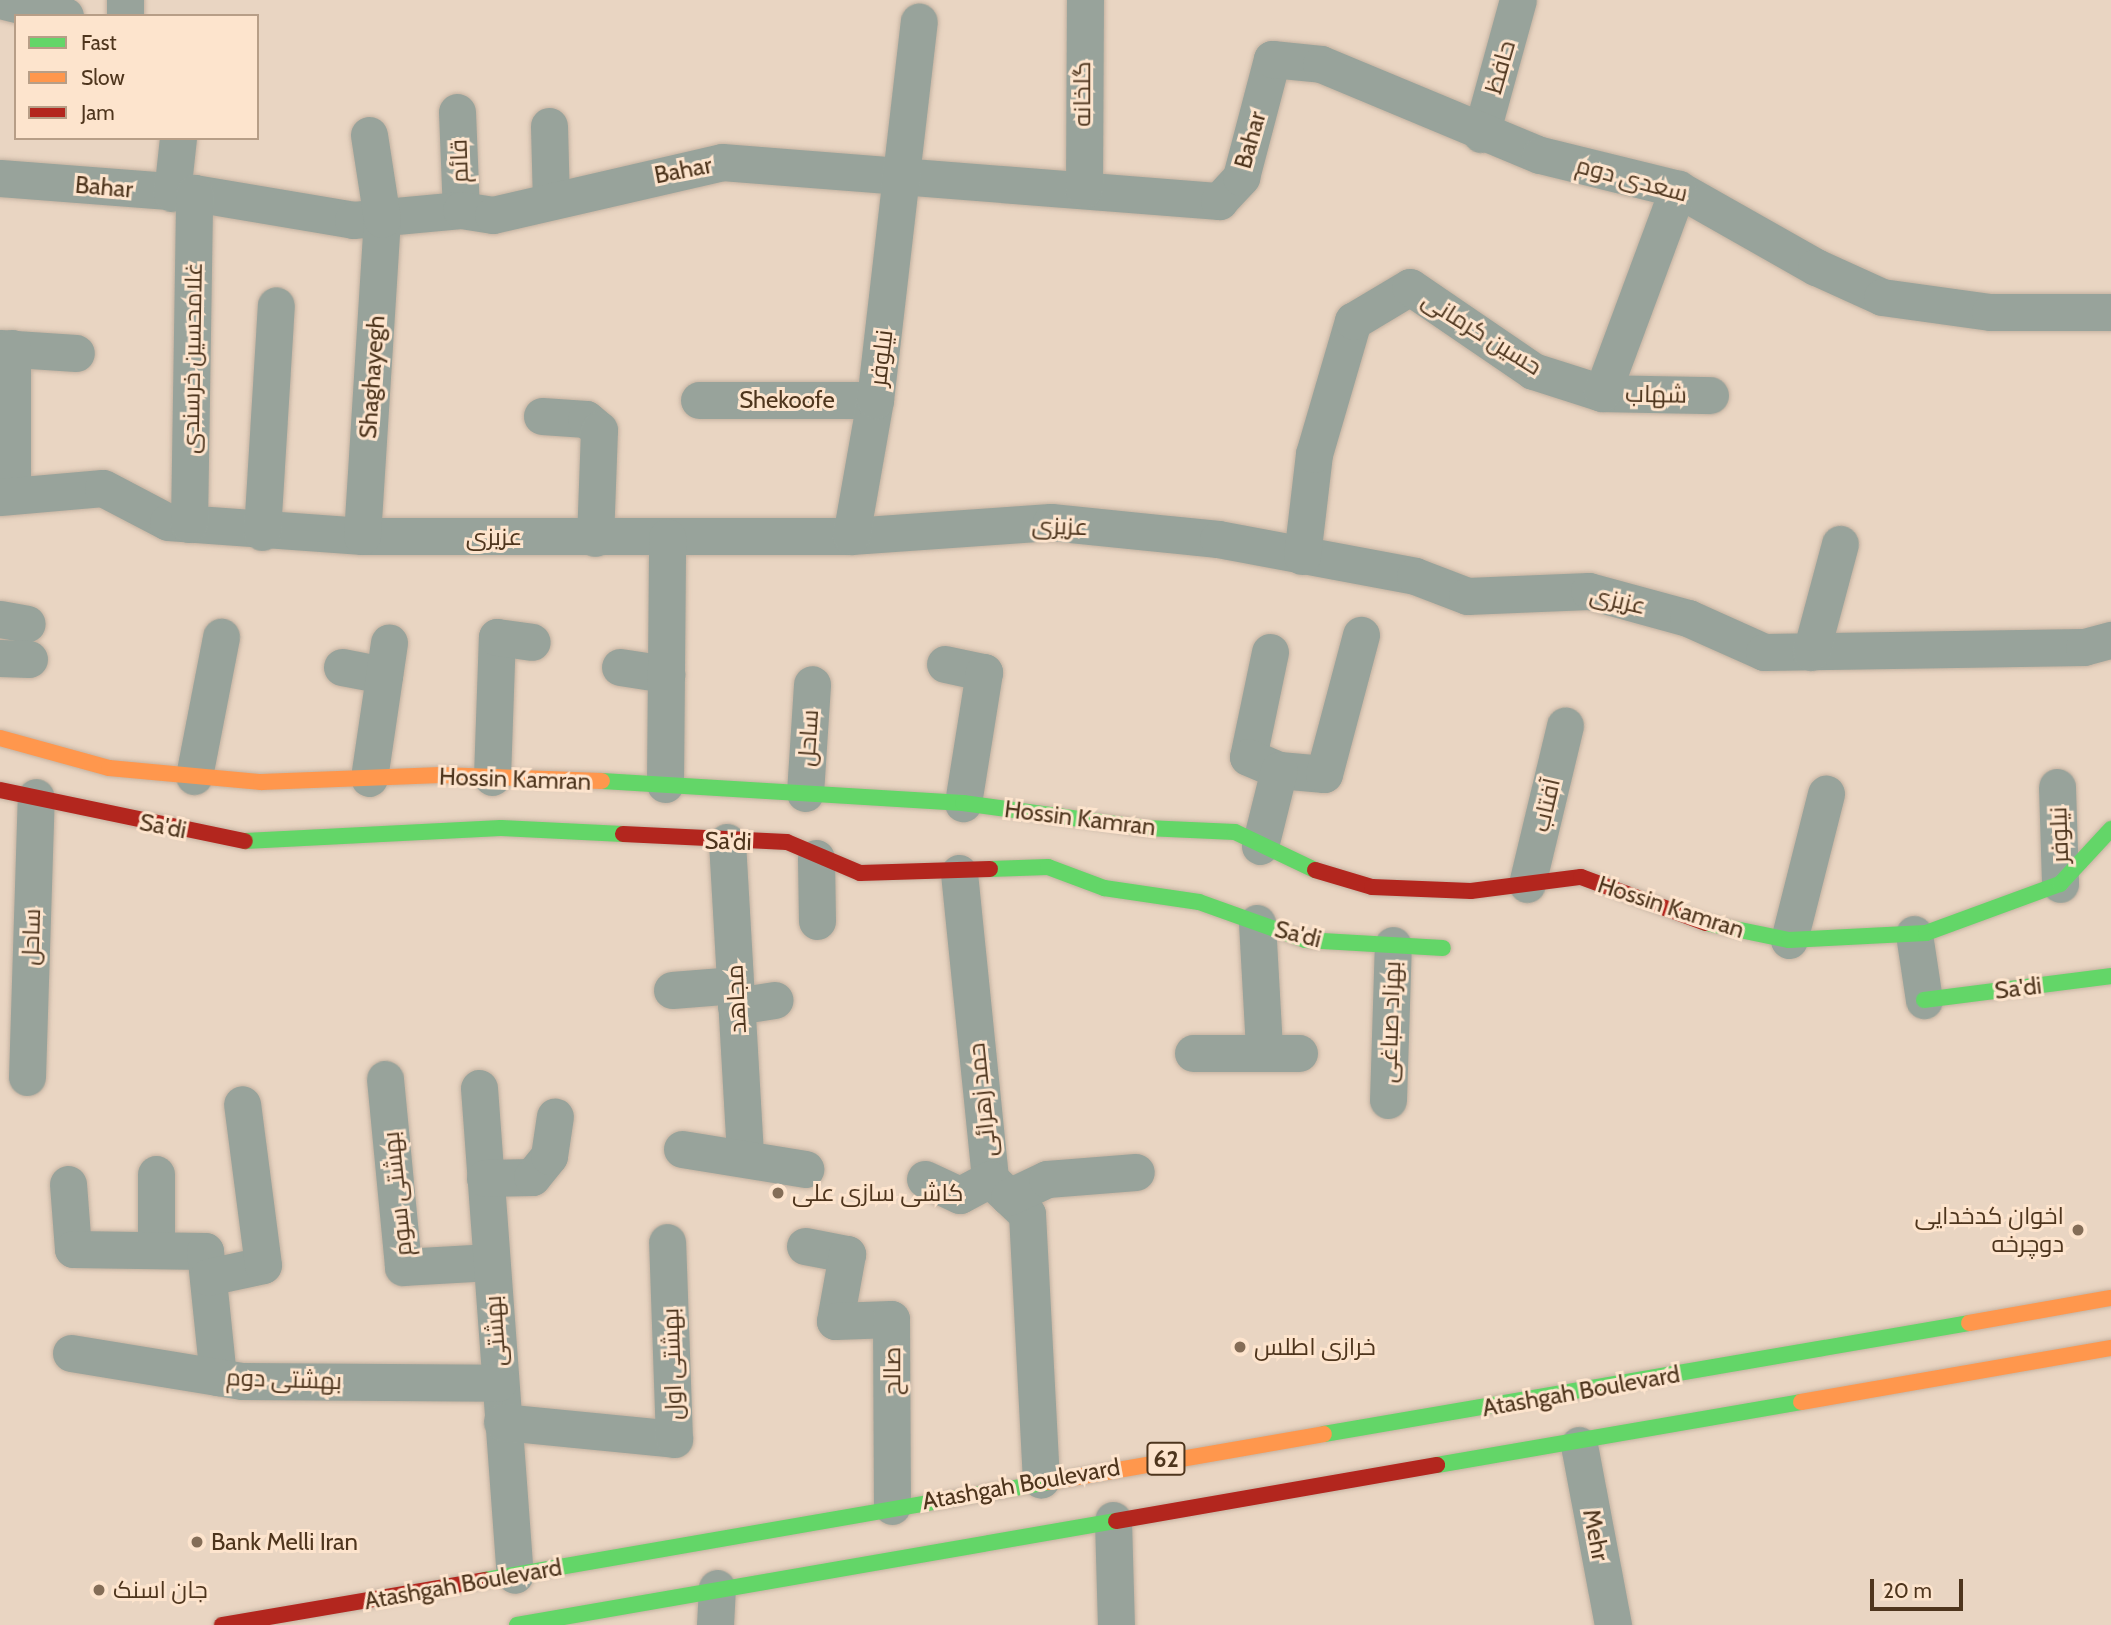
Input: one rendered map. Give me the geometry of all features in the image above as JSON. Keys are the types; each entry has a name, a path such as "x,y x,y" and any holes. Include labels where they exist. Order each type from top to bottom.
{"street":[{"path":"0,0 57,14"},
{"name":"گلخانه","path":"1083,189 1085,0"},
{"name":"حافظ","path":"1481,134 1518,0"},
{"name":"نیلوفر","path":"851,536 875,400 904,180 919,22"},
{"name":"Bahar","path":"0,178 183,192 353,220 461,210 493,215 722,162 904,180 1083,189 1219,201 1241,177 1272,59"},
{"name":"سعدی دوم","path":"1272,59 1321,64 1481,134 1678,189 1816,267 1882,297 1990,312 2111,312"},
{"name":"قائم","path":"457,111 461,210"},
{"path":"549,126 551,201"},
{"name":"Shaghayegh","path":"362,536 382,219 369,135"},
{"name":"غلامحسین خرسندی","path":"178,140 183,192 189,524"},
{"path":"1602,393 1678,189"},
{"name":"حسین کرمانی","path":"1302,556 1314,454 1353,321 1410,287 1533,370 1602,393"},
{"path":"262,532 276,305"},
{"path":"6,496 6,348 76,353"},
{"name":"شهاب","path":"1602,393 1710,395"},
{"name":"Shekoofe","path":"699,400 875,400"},
{"path":"542,416 586,419 599,430 595,538"},
{"name":"عزیزی","path":"6,496 103,488 167,522 262,532 362,536 851,536 1051,522 1218,539 1415,576 1467,596 1590,591 1688,618 1764,652 2084,647 2111,640"},
{"path":"665,785 667,537"},
{"path":"1811,652 1840,544"},
{"path":"1270,652 1248,757 1279,770 1324,774 1361,635"},
{"path":"194,776 221,637"},
{"path":"492,777 497,637 532,642"},
{"path":"342,667 386,659 369,778"},
{"path":"945,664 984,672 963,803"},
{"path":"620,667 666,674"},
{"name":"ساحل","path":"804,793 812,684"},
{"name":"آفتاب","path":"1527,884 1565,726"},
{"name":"Hossin Kamran","path":"0,738 109,768 261,782 492,777 665,785 963,803 1146,828 1235,832 1291,863 1372,887 1471,891 1581,877 1718,927 1789,940 1914,934 2060,884 2111,829"},
{"path":"1260,846 1279,770"},
{"name":"نیلوفر","path":"2057,787 2060,884"},
{"name":"Sa'di","path":"0,790 252,843 501,828 727,842 787,842 816,858 860,873 959,873 1048,867 1104,888 1199,902 1305,940 1443,948"},
{"path":"1789,940 1825,794"},
{"name":"ساحل","path":"27,1077 36,797"},
{"name":"مجاهد","path":"727,842 746,1156"},
{"path":"816,858 817,921"},
{"name":"حمد زهرائی","path":"959,873 1000,1188 1027,1214 1056,1495"},
{"path":"1372,887 1366,915 1377,944"},
{"path":"1193,1053 1282,1051 1257,923"},
{"path":"1914,934 1924,1000"},
{"name":"بهزاد صباغی","path":"1377,944 1388,1100"},
{"name":"Sa'di","path":"1924,1000 2111,976"},
{"path":"672,990 775,1000"},
{"name":"بهشتی سوم","path":"385,1079 403,1267 490,1262"},
{"name":"بهشتی","path":"479,1088 498,1382 515,1575"},
{"path":"208,1278 263,1265 242,1104"},
{"path":"485,1178 532,1177 549,1156 555,1116"},
{"path":"682,1149 746,1156 804,1169"},
{"path":"925,1179 960,1195 1047,1179 1136,1172"},
{"path":"156,1174 156,1250"},
{"path":"68,1184 73,1249 205,1251 218,1377"},
{"name":"بهشتی اول","path":"502,1422 674,1439 667,1242"},
{"name":"صالح","path":"805,1246 848,1254 835,1321 891,1320 892,1506"},
{"name":"Atashgah Boulevard","path":"222,1625 892,1506 1056,1495 1189,1455 2111,1297"},
{"name":"Atashgah Boulevard","path":"516,1625 1046,1531 1579,1445 2111,1348"},
{"name":"بهشتی دوم","path":"71,1353 218,1377 498,1382"},
{"name":"Mehr","path":"1579,1445 1613,1625"},
{"path":"1189,1455 1173,1486 1197,1507"},
{"path":"1046,1531 1061,1518 1056,1495"},
{"path":"1114,1520 1116,1625"},
{"path":"715,1625 717,1588"}],"traffic: fast":[{"path":"602,781 963,803 1146,828 1235,832 1315,870"},
{"path":"245,841 501,828 623,834"},
{"path":"1706,923 1789,940 1926,933 2060,884 2111,829"},
{"path":"990,869 1048,867 1104,888 1199,902 1305,940 1443,948"},
{"path":"1924,1000 2111,976"},
{"path":"1324,1434 1969,1323"},
{"path":"1437,1465 1801,1402"},
{"path":"485,1580 1049,1482"},
{"path":"517,1625 1116,1521"}],"traffic: slow":[{"path":"0,738 109,768 261,782 441,775 602,781"},
{"path":"1969,1323 2111,1298"},
{"path":"1801,1402 2111,1348"},
{"path":"1049,1482 1324,1434"}],"traffic: jam":[{"path":"0,790 245,841"},
{"path":"623,834 787,842 860,873 990,869"},
{"path":"1315,870 1372,887 1471,891 1581,877 1706,923"},
{"path":"1116,1521 1437,1465"},
{"path":"222,1625 485,1580"}],"place":[{"name":"کاشی سازی علی","path":"778,1193"},
{"name":"اخوان کدخدایی دوچرخه","path":"2078,1230"},
{"name":"خرازی اطلس","path":"1240,1347"},
{"name":"Bank Melli Iran","path":"197,1542"},
{"name":"جان اسنک","path":"99,1590"}]}
